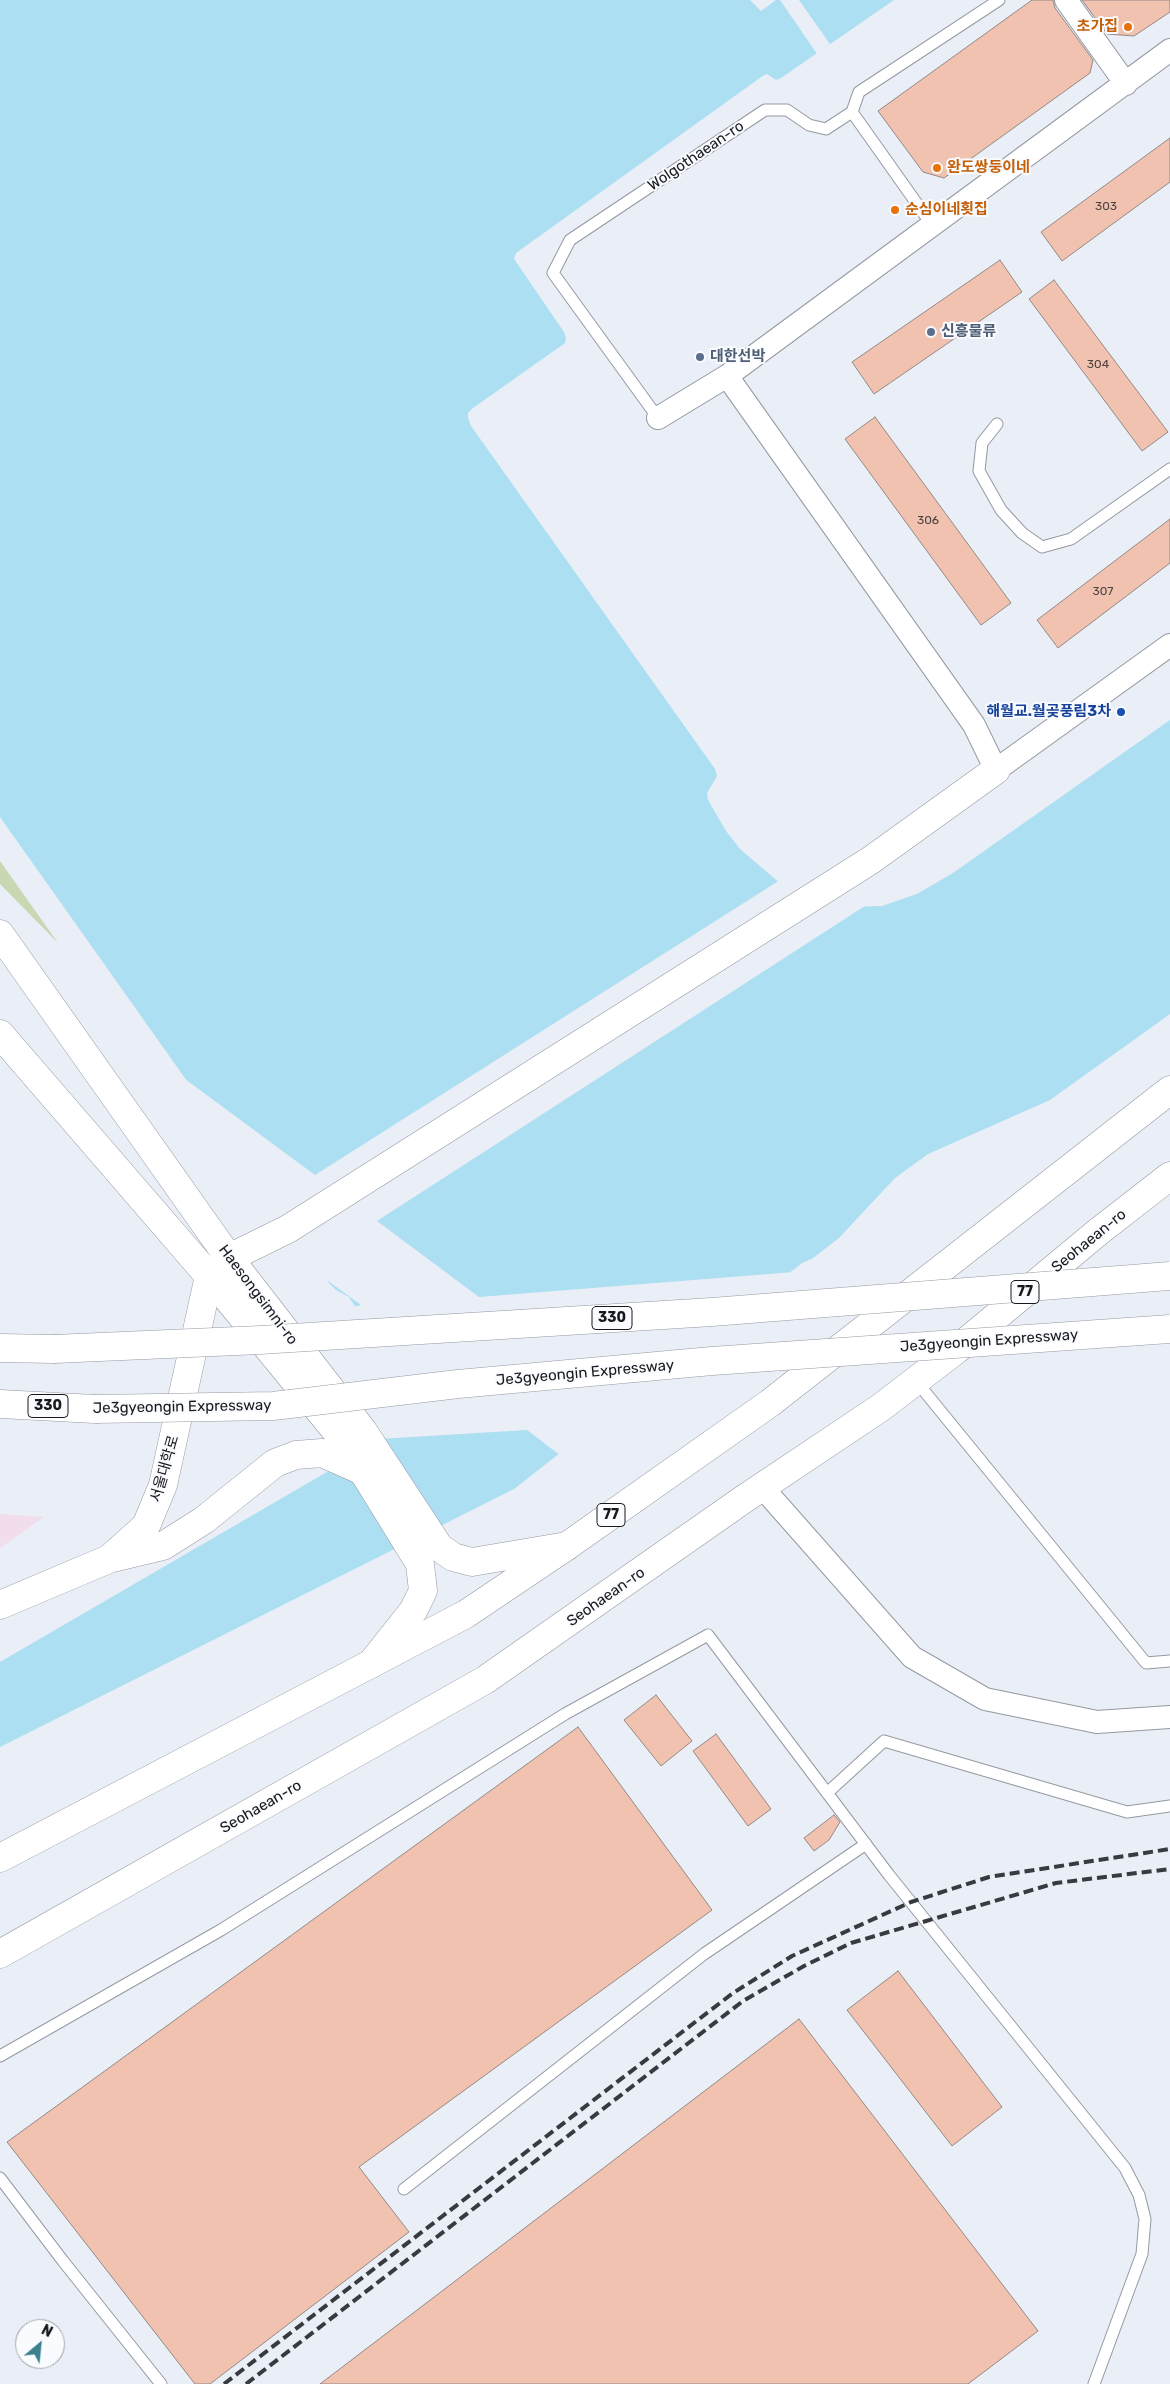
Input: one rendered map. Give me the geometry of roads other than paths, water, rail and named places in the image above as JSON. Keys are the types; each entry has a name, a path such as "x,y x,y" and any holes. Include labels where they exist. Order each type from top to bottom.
{"main road":[{"path":"219,1267 288,1229 871,860 996,770"},
{"name":"Haesongsimni-ro","path":"0,934 219,1267 345,1442 420,1564 422,1591 413,1611 371,1664"},
{"name":"Haesongsimni-ro","path":"0,1034 219,1267 363,1431 439,1547 453,1557 472,1562 567,1546"},
{"name":"77","path":"0,1858 466,1614 567,1546 770,1403 1170,1090"},
{"name":"Seohaean-ro","path":"0,1954 485,1680 762,1487 880,1408 1170,1176"},
{"name":"서울대학로","path":"0,1605 109,1559 146,1526 163,1485 219,1267"},
{"name":"330","path":"0,1348 54,1349 260,1340 712,1312 1170,1276"},
{"name":"Je3gyeongin Expressway","path":"0,1404 95,1409 272,1406 468,1384 712,1361 1170,1329"},
{"path":"0,1408 37,1406"},
{"path":"109,1559 163,1546 204,1520 275,1463 296,1455 322,1453 363,1471"}],"street":[{"path":"1066,0 1126,84"},
{"path":"658,418 726,376 1170,50"},
{"path":"726,376 974,725 996,770 1170,644"},
{"path":"762,1487 912,1657 984,1699 1097,1722 1170,1717"}],"lane":[{"path":"932,225 852,112 859,92 999,0"},
{"name":"Wolgothaean-ro","path":"658,418 553,273 570,240 765,110 787,110 808,125 826,129 852,112"},
{"path":"997,424 982,443 979,470 1001,510 1022,533 1042,547 1071,539 1170,469"},
{"path":"916,1381 1146,1663 1170,1661"},
{"path":"0,2056 221,1930 565,1714 708,1635 866,1844 1125,2168 1139,2194 1145,2219 1142,2254 1094,2384"},
{"path":"827,1793 884,1741 1127,1812 1170,1806"},
{"path":"404,2189 704,1954 866,1844"},
{"path":"0,2178 161,2384"}],"water":[{"path":"0,0 894,0 781,78 776,80 767,74 764,75 516,253 514,259 564,332 565,343 473,408 468,413 468,418 471,426 715,769 717,776 707,793 708,800 726,831 740,849 782,885 846,907 882,906 917,894 953,873 1170,720 1170,1014 1050,1100 928,1154 895,1178 839,1238 813,1258 802,1263 514,1489 0,1747 0,1662 425,1415 349,1297 336,1290 328,1282 325,1271 341,1229 350,1217 345,1193 238,1153 0,817"}],"railway":[{"path":"224,2384 733,1993 792,1956 911,1902 989,1877 1170,1849"},
{"path":"246,2384 743,2001 804,1966 851,1943 1056,1883 1170,1869"}],"place":[{"name":"초가집","path":"1128,27"},
{"name":"완도쌍둥이네","path":"937,168"},
{"name":"순심이네횟집","path":"895,210"},
{"name":"신흥물류","path":"931,332"},
{"name":"대한선박","path":"700,357"},
{"name":"해월교.월곶풍림3차","path":"1121,712"}]}
